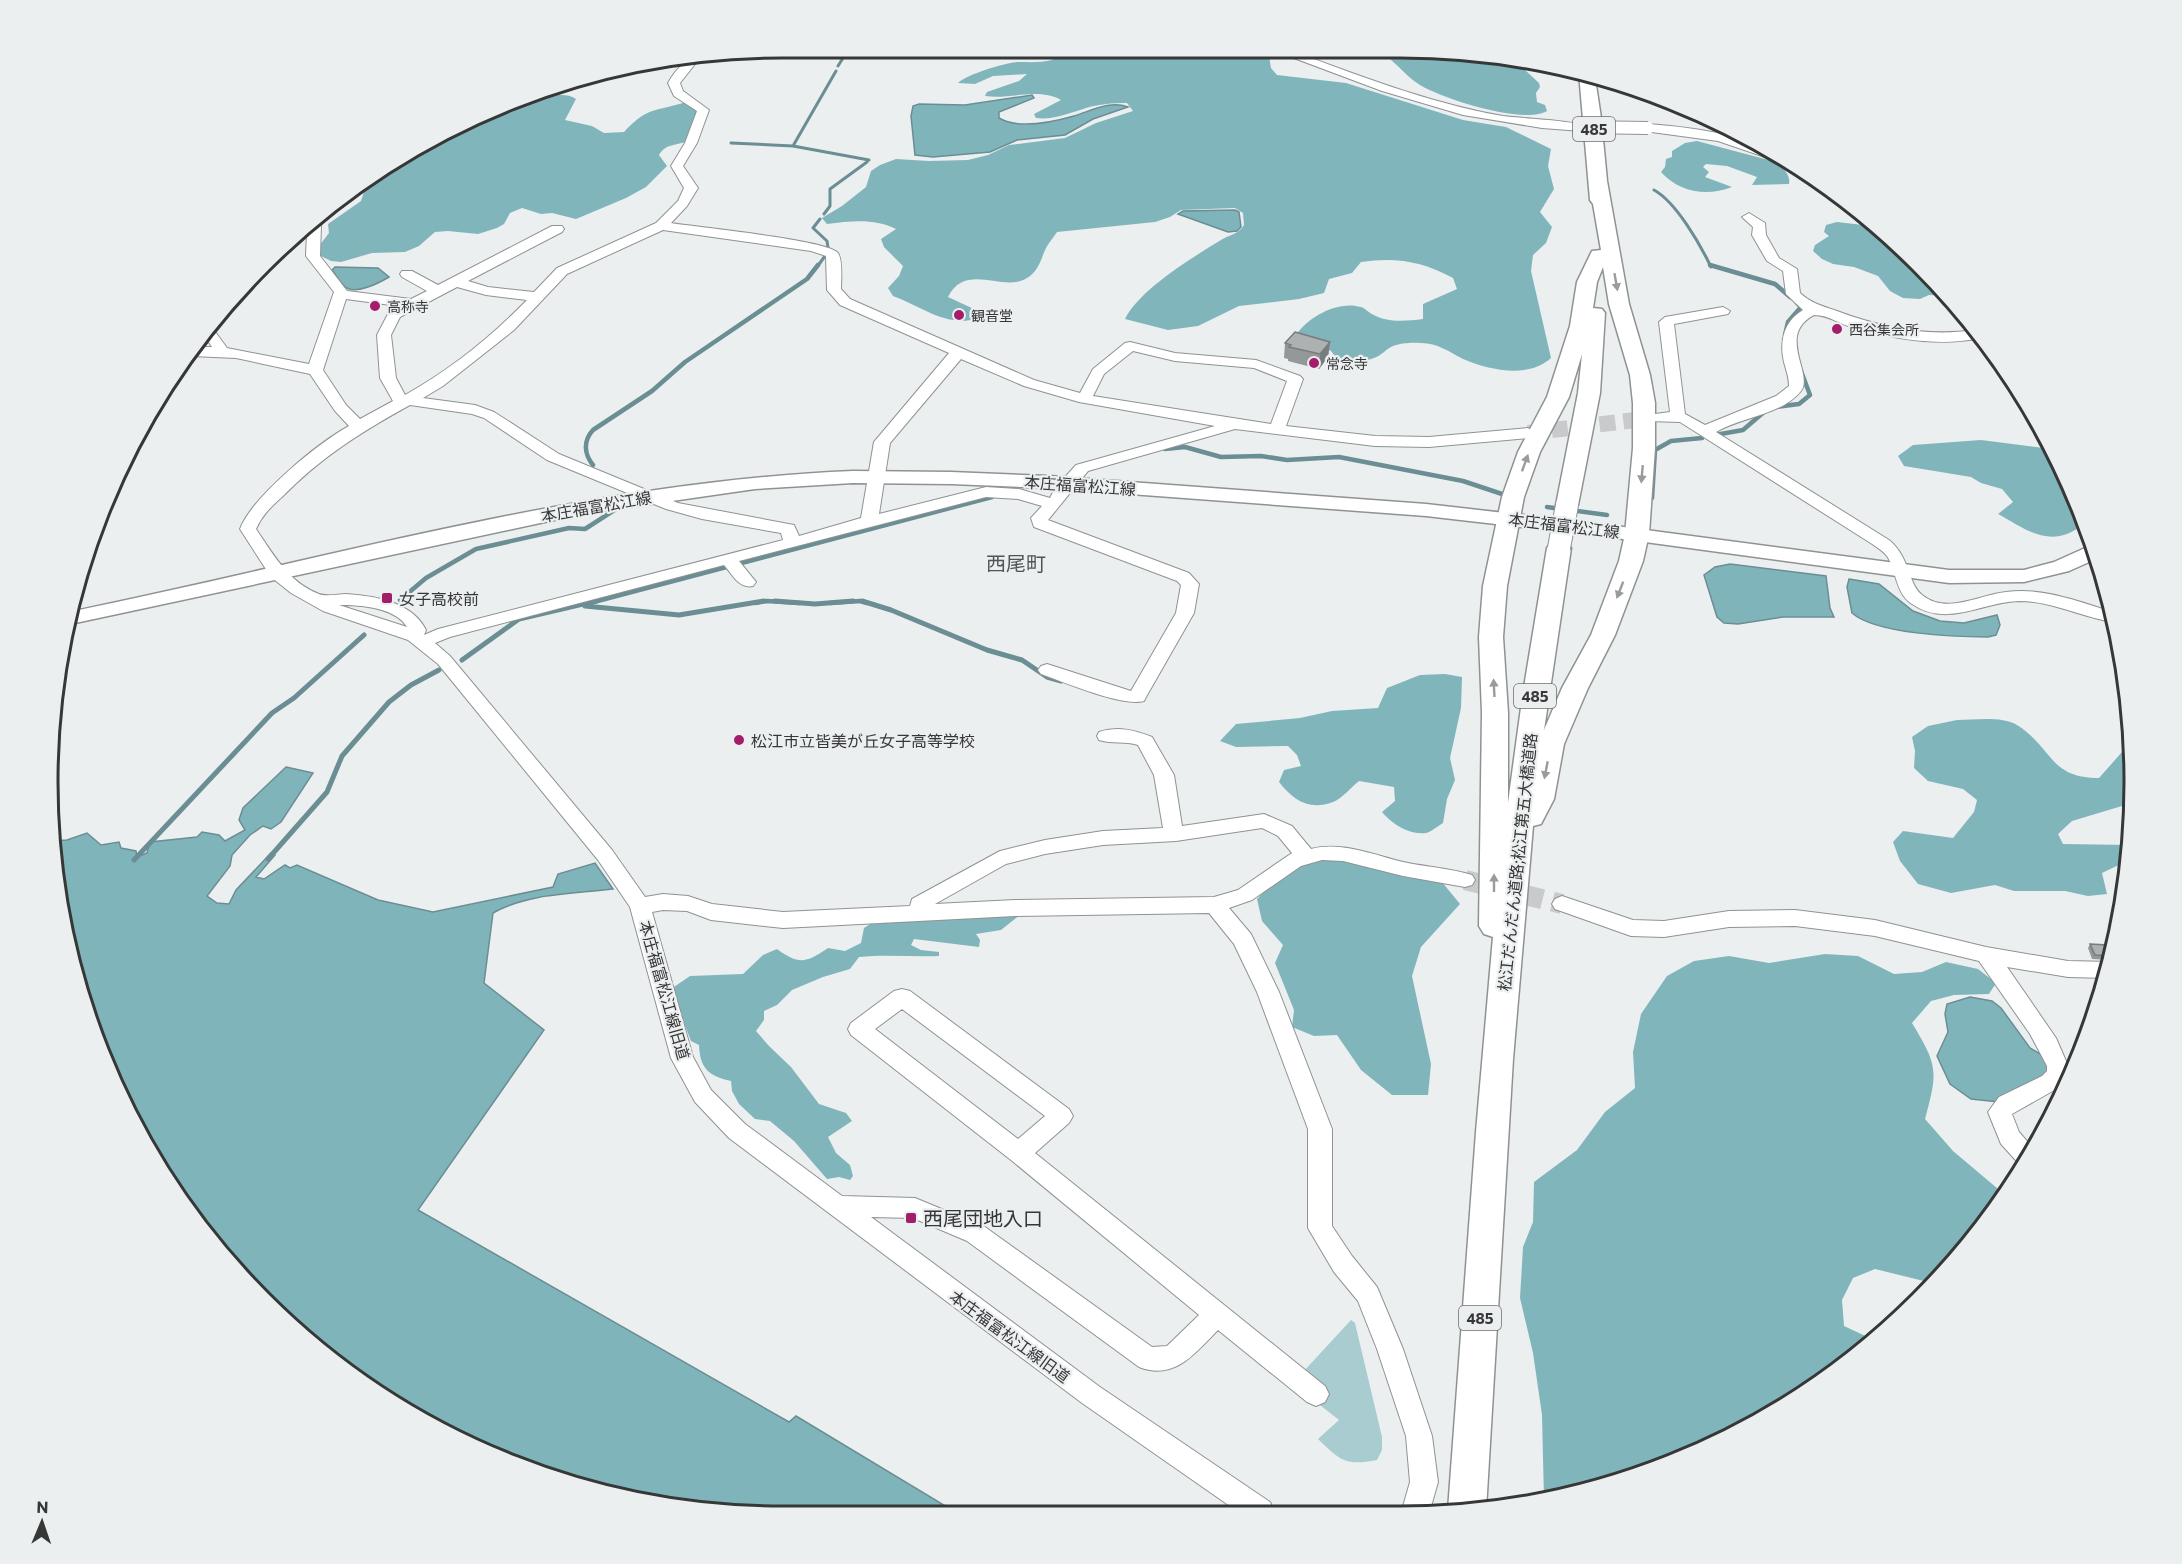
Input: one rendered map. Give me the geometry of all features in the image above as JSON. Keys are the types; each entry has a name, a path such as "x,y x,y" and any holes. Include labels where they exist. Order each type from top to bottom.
{"highway":[{"name":"松江だんだん道路;松江第五大橋道路","path":"1467,1502 1492,1131 1517,845 1541,645 1589,393 1599,255 1599,183 1587,83"},
{"path":"1517,845 1540,799 1551,744 1575,688 1603,634 1631,561 1637,534 1644,448 1644,403 1640,375 1619,304 1599,183"},
{"path":"1492,1131 1495,713 1491,637 1495,586 1513,497 1529,452 1558,397 1580,326 1587,282 1599,255"}],"main road":[{"name":"本庄福富松江線","path":"78,617 509,521 648,497 759,483 875,477 952,478 1067,484 1427,510 1637,534 1903,571 2002,579 2061,567 2087,555"}],"street":[{"path":"1303,58 1456,110 1520,123 1648,128 1691,132 1734,140"},
{"path":"202,350 222,351 315,370 340,408 358,426 405,402 452,373 509,327 562,271 661,226 687,198 692,188 677,166 691,142 703,110 678,93 674,83 689,65"},
{"path":"1749,217 1760,226 1759,235 1774,261 1790,269 1792,295 1813,310 1858,325 1930,338 1943,339 1969,335"},
{"path":"661,226 813,247 827,252 832,256 834,285 839,298 1035,386 1084,399 1238,425 1402,443 1528,433"},
{"path":"556,229 394,315 384,335 388,378 405,402 461,408 489,415 542,451 648,497 702,514 788,529 793,543"},
{"path":"314,231 314,256 341,294 409,305"},
{"path":"408,274 438,291"},
{"path":"457,282 486,291 537,297"},
{"path":"315,370 341,294"},
{"path":"1706,431 1717,424 1781,399 1794,390 1797,382 1791,360 1791,330 1800,318 1813,310"},
{"path":"1678,417 1674,400 1666,322 1672,319 1706,316 1723,311"},
{"path":"212,337 222,351"},
{"path":"1084,399 1098,372 1130,346 1175,357 1256,364 1295,379 1277,428"},
{"path":"869,521 882,442 952,358 960,353"},
{"path":"1653,417 1678,417 1706,431 1875,538 1894,553 1903,571 1907,591 1927,606 1954,611 2016,596 2039,598 2104,615"},
{"path":"1047,670 1129,697 1139,696 1185,613 1190,584 1183,577 1040,523 1039,518 1082,468 1093,463 1238,425"},
{"name":"本庄福富松江線旧道","path":"358,426 295,474 254,516 248,529 277,573 297,589 345,613 419,638 444,660 605,855 640,906 682,1058 703,1096 737,1131 836,1206 1090,1395 1253,1506"},
{"path":"419,638 732,563 869,521 986,492 1019,494 1053,504"},
{"path":"732,563 747,582"},
{"path":"1106,736 1128,735 1145,741 1164,774 1170,823 1176,834"},
{"path":"919,904 1000,858 1093,839 1176,834 1264,821 1285,831 1306,856"},
{"path":"640,906 663,902 680,903 711,912 783,920 1015,908 1215,905 1245,894 1286,865 1306,856 1343,854 1403,869 1465,880"},
{"path":"1562,904 1631,928 1664,929 1729,919 1795,918 1875,928 1986,955 2068,969 2099,970"},
{"path":"1215,905 1243,940 1268,992 1320,1129 1320,1228 1343,1264 1368,1295 1390,1349 1419,1436 1424,1482 1417,1505"},
{"path":"1986,955 2050,1046 2058,1064 2056,1077 2050,1082 2007,1104 2000,1112 2009,1137 2022,1152"},
{"path":"1018,1153 1061,1116 902,996 859,1029 1018,1153 1316,1394"},
{"path":"836,1206 915,1208 976,1234 1148,1359 1173,1357 1217,1314"}],"shaded area":[{"path":"1053,58 1269,58 1271,68 1277,75 1346,83 1463,120 1506,127 1551,149 1548,166 1554,189 1540,212 1552,227 1546,243 1533,255 1531,271 1551,358 1531,369 1496,369 1473,363 1427,343 1403,343 1369,360 1351,361 1337,359 1331,351 1296,335 1316,316 1343,306 1361,307 1378,317 1390,320 1423,319 1423,304 1457,289 1453,278 1442,272 1419,264 1397,260 1361,262 1352,273 1329,279 1324,293 1299,299 1239,306 1198,326 1168,330 1125,319 1142,297 1168,275 1196,255 1242,228 1243,213 1235,208 1181,210 1155,222 1057,232 1030,276 1010,283 976,279 956,286 948,297 976,310 976,319 965,321 943,318 893,296 888,288 899,276 903,266 884,247 881,239 896,229 871,222 827,224 822,218 866,187 871,171 896,159 968,160 988,155 1009,145 1065,138 1096,123 1133,111 1127,103 1111,104 1094,106 1066,115 1036,118 1034,114 1061,100 1043,94 985,96 987,92 1019,81 1027,74 993,76 975,84 958,83 1004,64 1052,60"},
{"path":"1388,58 1447,60 1525,70 1539,83 1540,87 1536,93 1537,102 1545,105 1547,111 1521,115 1503,113 1446,97 1413,80"},
{"path":"556,95 567,95 576,99 565,120 592,126 604,133 624,132 646,114 686,102 697,111 688,141 662,151 659,155 667,166 646,187 576,219 552,213 541,214 522,208 510,213 504,224 497,228 478,234 435,232 419,246 405,252 372,253 341,262 331,261 321,256 316,250 329,233 328,224 361,201 364,192 420,155 462,133"},
{"path":"1032,95 1034,98 999,112 999,118 1016,124 1036,124 1066,118 1107,105 1128,107 1093,119 1065,135 1017,140 990,152 933,157 915,155 911,116 913,106 919,104 965,105"},
{"path":"1697,141 1771,161 1786,172 1789,184 1752,185 1757,177 1727,166 1706,164 1703,167 1709,172 1705,177 1732,187 1712,192 1685,188 1668,179 1661,172 1665,167 1666,159 1672,157 1672,151 1685,143"},
{"path":"1235,210 1239,212 1241,227 1237,231 1228,232 1178,214 1183,211"},
{"path":"1837,222 1861,225 1912,270 1935,295 1920,299 1903,298 1890,291 1878,276 1822,259 1813,251 1815,245 1829,236 1824,232 1826,225"},
{"path":"335,267 378,268 389,277 366,288 348,289 332,270"},
{"path":"1981,440 2042,448 2077,529 2057,536 2037,534 2028,530 1998,514 2013,502 2002,489 1981,483 1971,477 1904,466 1898,456 1913,445"},
{"path":"1730,564 1826,576 1830,608 1834,617 1783,617 1738,624 1724,623 1717,617 1704,575 1715,567"},
{"path":"1849,579 1879,584 1913,611 1940,621 1964,623 1997,615 2000,625 1996,635 1988,637 1917,633 1879,626 1852,613 1847,587"},
{"path":"1445,674 1462,677 1461,708 1450,758 1455,780 1447,799 1443,823 1426,833 1401,828 1382,812 1395,801 1394,787 1359,781 1336,800 1324,804 1309,804 1296,799 1279,782 1284,770 1301,766 1297,755 1288,746 1236,747 1220,741 1236,724 1300,718 1332,711 1378,708 1387,688 1420,675"},
{"path":"1988,719 2011,722 2029,734 2061,767 2083,777 2099,778 2123,752 2123,806 2072,821 2058,834 2063,844 2120,845 2118,865 2102,873 2107,894 2088,896 2065,891 2014,891 1995,885 1951,893 1918,884 1900,861 1893,842 1903,831 1953,838 1974,812 1977,800 1963,789 1928,781 1914,768 1915,751 1912,737 1928,726 1957,720"},
{"path":"286,767 313,773 281,822 271,829 263,826 250,835 232,855 230,866 207,896 217,903 229,904 236,890 271,853 275,855 256,877 264,879 285,865 290,868 297,865 378,900 433,912 553,887 558,874 595,863 613,889 536,898 507,906 493,913 484,983 544,1030 418,1210 789,1422 796,1416 945,1506 735,1504 641,1492 549,1467 462,1431 420,1409 380,1384 342,1356 270,1294 238,1259 180,1184 133,1102 97,1015 83,969 72,923 61,840 87,833 101,845 119,842 121,848 136,851 137,857 147,853 150,842 197,837 202,832 219,835 225,841 245,830 239,820 243,808"},
{"path":"1338,857 1442,882 1460,904 1421,947 1412,976 1431,1064 1428,1095 1392,1095 1361,1070 1337,1035 1314,1036 1292,1027 1294,1010 1275,963 1283,945 1262,921 1257,899 1276,880 1292,869 1312,861"},
{"path":"1021,914 1001,930 976,934 980,940 979,947 914,939 911,945 921,950 939,952 939,956 859,957 850,969 792,990 777,1005 764,1011 764,1020 756,1031 791,1067 819,1104 846,1113 852,1121 828,1137 836,1153 850,1165 853,1176 850,1180 839,1177 827,1179 794,1141 770,1121 755,1119 739,1104 732,1091 731,1081 707,1070 701,1060 699,1045 691,1041 671,989 690,976 743,974 763,955 777,949 797,960 814,957 828,948 845,951 861,943 864,928 878,919"},
{"path":"1825,954 1858,956 1894,974 1922,972 1946,962 1978,969 1996,983 1989,994 1954,995 1931,1001 1912,1023 1927,1049 1933,1069 1932,1090 1925,1119 1953,1151 1998,1189 1974,1222 1924,1281 1875,1269 1853,1278 1842,1300 1844,1326 1865,1336 1802,1384 1762,1409 1677,1450 1633,1467 1544,1491 1542,1415 1533,1353 1520,1298 1523,1247 1533,1222 1534,1182 1577,1150 1605,1112 1635,1088 1633,1052 1641,1014 1667,976 1694,961 1729,956 1769,963"},
{"path":"1970,997 1992,1001 2001,1008 2030,1048 2042,1055 2052,1071 1999,1102 1971,1099 1950,1084 1937,1056 1948,1032 1945,1014 1947,1004"},
{"path":"1351,1320 1355,1323 1382,1437 1382,1450 1377,1460 1366,1462 1344,1460 1318,1439 1339,1420 1311,1398 1303,1372"}],"building":[{"path":"1295,332 1330,342 1320,354 1289,347 1291,345 1285,343"},
{"path":"2090,944 2105,945 2102,955 2095,955"}],"waterway":[{"path":"838,66 843,58"},
{"path":"793,146 836,71"},
{"path":"731,143 793,146"},
{"path":"793,146 869,160"},
{"path":"824,214 830,206 830,189 867,162"},
{"path":"1654,190 1679,214 1711,267"},
{"path":"820,219 813,228 827,241 828,248"},
{"path":"817,267 825,256"},
{"path":"593,465 586,448 586,443 593,430 652,391 685,362 807,279 818,265"},
{"path":"1710,265 1775,284 1790,297"},
{"path":"1785,335 1788,322 1801,307 1797,303"},
{"path":"1775,407 1799,404 1810,395 1801,371"},
{"path":"1715,435 1743,430 1764,412"},
{"path":"1652,498 1655,450 1671,441 1702,438"},
{"path":"1165,449 1185,447 1221,457 1261,456 1287,460 1339,457 1463,481 1502,494"},
{"path":"590,603 992,497"},
{"path":"1547,507 1561,509"},
{"path":"400,600 426,578 476,549 569,528 585,529 616,509"},
{"path":"1570,510 1607,515"},
{"path":"462,660 519,619 596,601"},
{"path":"585,606 679,615 764,601"},
{"path":"755,603 767,601 799,603"},
{"path":"775,601 815,604 853,601"},
{"path":"830,603 860,601 867,603"},
{"path":"862,601 891,610 987,650 1022,660 1047,677 1061,681"},
{"path":"134,860 272,713 294,698 364,635"},
{"path":"268,859 327,792 342,756 389,702 411,685 439,670"}],"tunnel":[{"path":"1528,433 1653,418"},
{"path":"1465,880 1562,904"}],"place":[{"name":"高称寺","path":"375,306"},
{"name":"観音堂","path":"959,315"},
{"name":"西谷集会所","path":"1837,329"},
{"name":"常念寺","path":"1314,363"},
{"name":"女子高校前","path":"387,598"},
{"name":"松江市立皆美が丘女子高等学校","path":"739,740"},
{"name":"西尾団地入口","path":"911,1218"}],"district":[{"name":"西尾町","path":"1016,563"}]}
